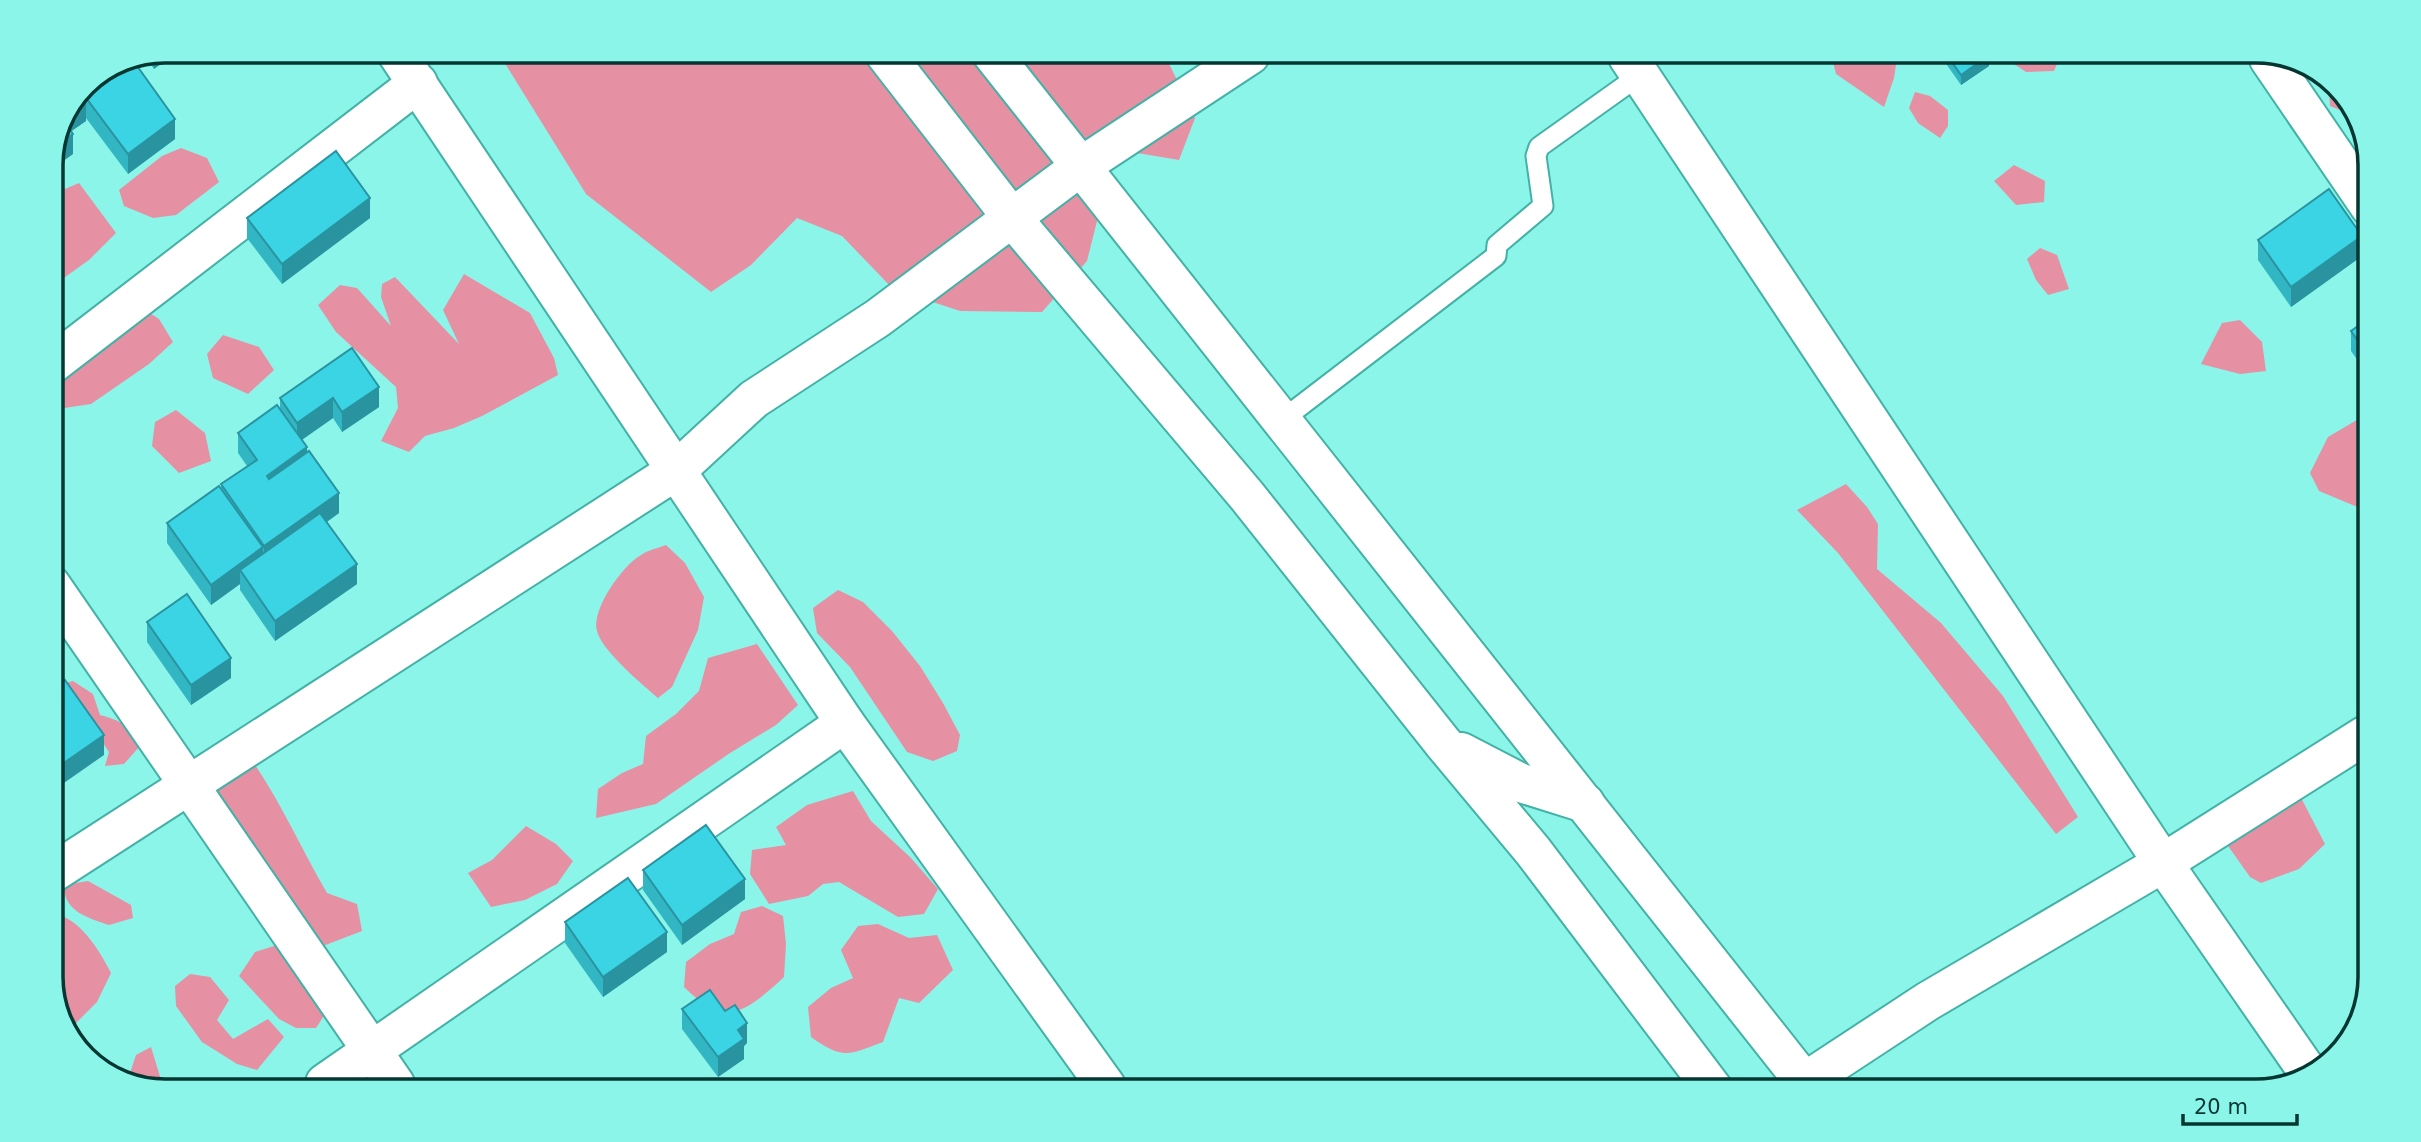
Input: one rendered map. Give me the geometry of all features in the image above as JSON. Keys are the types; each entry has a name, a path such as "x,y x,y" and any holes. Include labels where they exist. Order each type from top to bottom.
{"street":[{"path":"404,63 845,723 1100,1079"},
{"path":"892,63 1013,219 1247,496 1443,743 1533,851 1705,1079"},
{"path":"999,63 1585,803 1797,1079"},
{"path":"63,865 677,470 754,399 878,318 1080,167 1238,63"},
{"path":"2272,65 2358,190"},
{"path":"1634,66 2163,863 2304,1067"},
{"path":"63,356 418,83"},
{"path":"63,602 392,1079"},
{"path":"331,1079 845,723"},
{"path":"1815,1079 1928,1001 2163,863 2358,740"},
{"path":"1443,743 1521,783 1585,803"}],"lane":[{"path":"1282,420 1496,256 1497,244 1543,206 1536,156 1539,147 1634,66"}],"shaded area":[{"path":"504,63 1169,63 1195,118 1179,160 1089,145 1106,185 1087,261 1042,312 960,311 893,289 842,236 797,218 751,265 711,292 586,194"},
{"path":"1833,63 1896,63 1884,107 1836,74"},
{"path":"2012,63 2057,63 2054,71 2026,72"},
{"path":"1915,92 1930,96 1948,110 1948,126 1940,138 1918,123 1909,108"},
{"path":"2329,94 2342,109 2340,110 2330,106"},
{"path":"181,148 207,158 219,182 176,215 153,218 124,206 119,190 162,156"},
{"path":"2014,165 2045,181 2044,202 2016,205 1994,181"},
{"path":"79,183 116,233 89,260 63,278 63,190"},
{"path":"2040,248 2057,255 2069,289 2048,295 2036,280 2027,259"},
{"path":"464,274 530,313 554,358 558,375 482,416 425,436 409,452 381,441 398,408 396,387 336,332 318,305 340,285 357,288 391,326 381,297 382,284 395,277 459,344 443,310"},
{"path":"145,310 159,319 173,342 149,364 91,404 63,408 63,363"},
{"path":"2240,320 2262,342 2266,371 2240,374 2201,364 2222,323"},
{"path":"223,335 259,347 274,370 248,394 213,378 207,354"},
{"path":"176,410 205,433 211,461 179,473 152,446 155,422"},
{"path":"2358,419 2358,506 2319,491 2310,473 2328,437"},
{"path":"1846,484 1878,524 1877,569 1941,623 2003,696 2078,817 2056,834 1838,553 1797,510"},
{"path":"666,545 685,563 704,597 698,630 672,687 658,698 606,648 600,639 596,622 610,588 626,568 644,553"},
{"path":"838,590 863,602 892,631 920,666 960,735 957,751 933,761 907,752 850,667 817,633 813,608"},
{"path":"757,644 798,705 776,725 656,804 596,818 598,789 622,773 643,764 646,736 676,714 699,691 708,658"},
{"path":"73,681 93,694 100,715 124,725 136,739 140,746 124,764 105,766 109,752 97,734 63,710 63,684"},
{"path":"217,742 241,745 276,799 327,893 357,904 362,931 323,946 215,811 202,761"},
{"path":"2261,779 2298,792 2325,844 2299,869 2261,883 2250,877 2209,819 2215,806"},
{"path":"853,791 871,821 910,857 938,889 924,914 898,917 839,882 823,884 808,896 769,904 750,874 752,850 786,845 776,827 807,805"},
{"path":"526,826 556,844 573,861 557,884 525,900 491,907 468,873 492,860"},
{"path":"88,881 131,905 133,918 109,925 78,912 68,901 64,885"},
{"path":"762,906 783,916 786,944 784,977 747,1007 724,1012 712,1008 684,987 686,962 710,944 734,934 741,912"},
{"path":"63,916 87,936 111,973 97,1002 75,1024 63,984"},
{"path":"878,924 909,938 937,935 953,970 919,1003 899,998 883,1042 853,1052 839,1052 811,1037 808,1007 831,988 853,978 841,950 858,926"},
{"path":"277,945 329,1008 316,1028 296,1028 279,1019 239,976 255,952"},
{"path":"190,974 210,977 229,1000 217,1020 233,1039 268,1019 284,1037 257,1070 237,1064 202,1042 176,1006 175,986"},
{"path":"151,1047 161,1079 130,1072 136,1055"}],"building":[{"path":"1953,63 1978,63 1961,75"},
{"path":"138,67 175,119 128,154 87,100 108,80"},
{"path":"336,151 370,198 282,264 247,218"},
{"path":"2329,189 2358,230 2358,239 2291,287 2258,240"},
{"path":"2358,326 2358,341 2351,331"},
{"path":"352,348 379,387 342,412 333,398 297,423 280,398"},
{"path":"277,405 307,447 267,476 269,479 309,451 339,493 264,546 221,484 257,460 238,433"},
{"path":"219,486 263,547 211,585 167,523"},
{"path":"320,513 357,564 275,621 240,570"},
{"path":"187,594 231,658 191,685 147,622"},
{"path":"65,680 104,735 63,764"},
{"path":"706,825 745,879 682,925 643,870"},
{"path":"628,878 667,932 603,977 565,922"},
{"path":"710,990 725,1011 735,1005 747,1023 738,1030 744,1039 718,1057 682,1009"}]}
